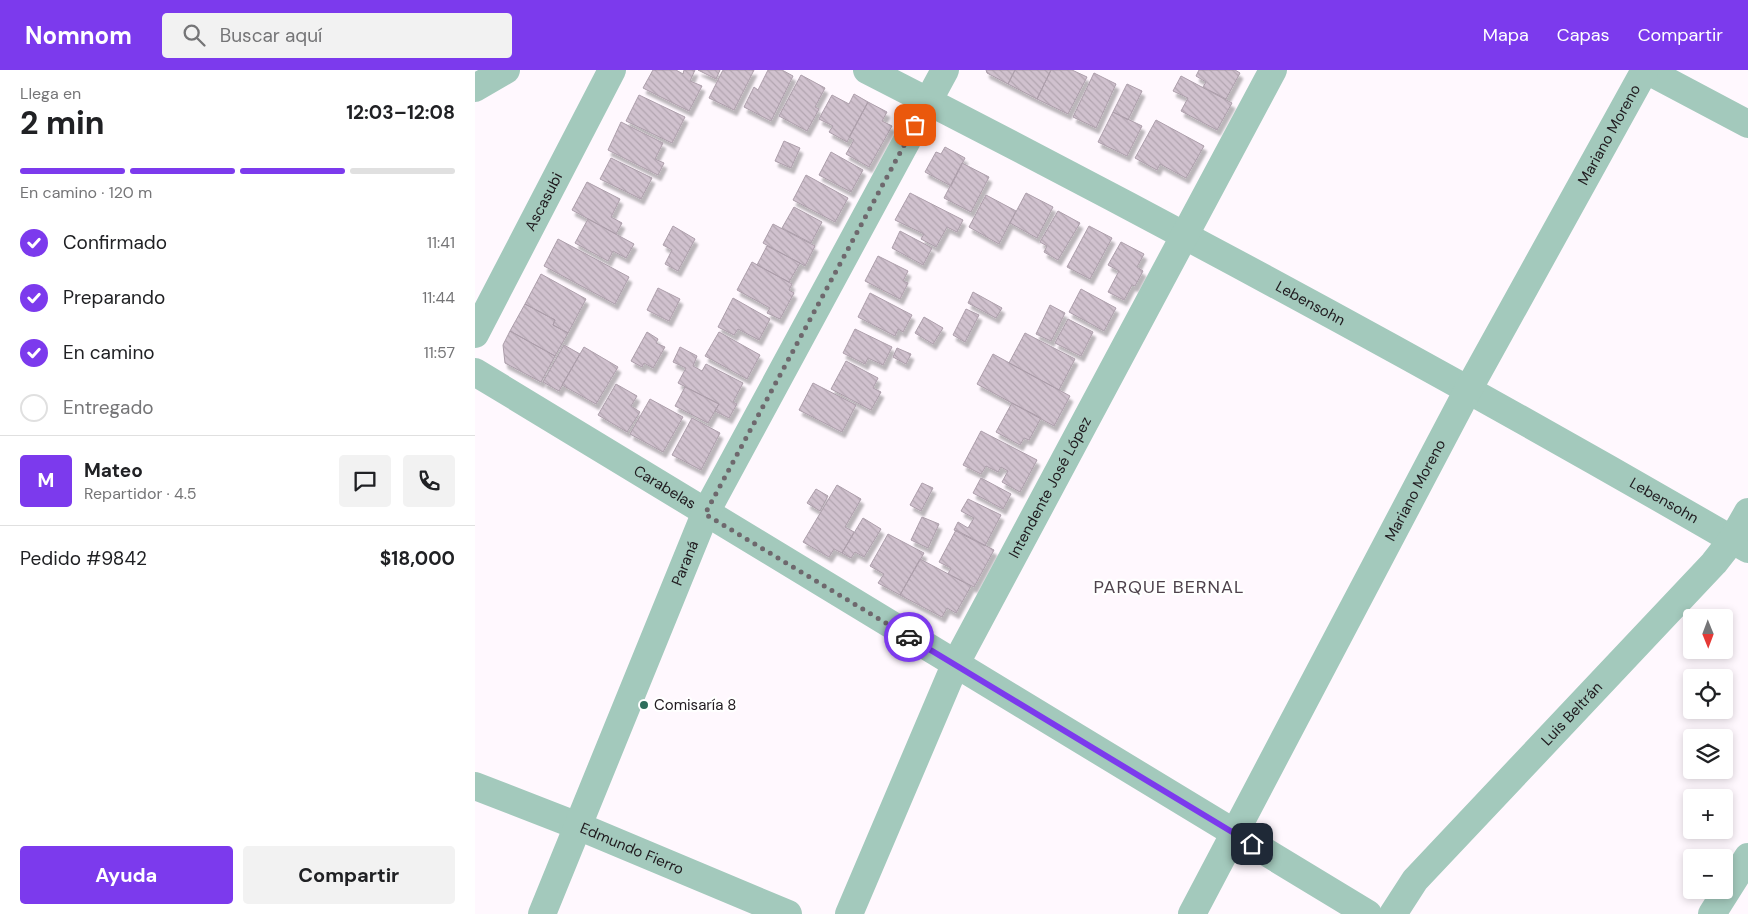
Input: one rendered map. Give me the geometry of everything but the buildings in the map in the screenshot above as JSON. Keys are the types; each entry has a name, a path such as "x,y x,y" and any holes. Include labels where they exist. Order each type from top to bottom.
{"street":[{"path":"475,88 506,70"},
{"name":"Ascasubi","path":"475,334 612,70"},
{"name":"Lebensohn","path":"867,70 1183,236 1469,390 1740,545"},
{"name":"Paraná","path":"542,914 705,514 945,70"},
{"name":"Intendente José López","path":"849,914 955,665 1273,70"},
{"path":"1645,70 1748,124"},
{"name":"Mariano Moreno","path":"1192,914 1469,390 1645,70"},
{"name":"Carabelas","path":"475,372 705,514 1368,914"},
{"name":"Luis Beltrán","path":"1393,914 1415,880 1707,570 1740,545 1748,512"},
{"name":"Edmundo Fierro","path":"475,786 578,826 787,914"},
{"path":"1712,914 1748,857"}],"way so far":[{"path":"909,637 705,514 915,125"}],"place":[{"name":"Comisaría 8","path":"644,705"}],"district":[{"name":"PARQUE BERNAL","path":"1169,587"}],"route":[{"path":"909,637 1252,844"}]}
